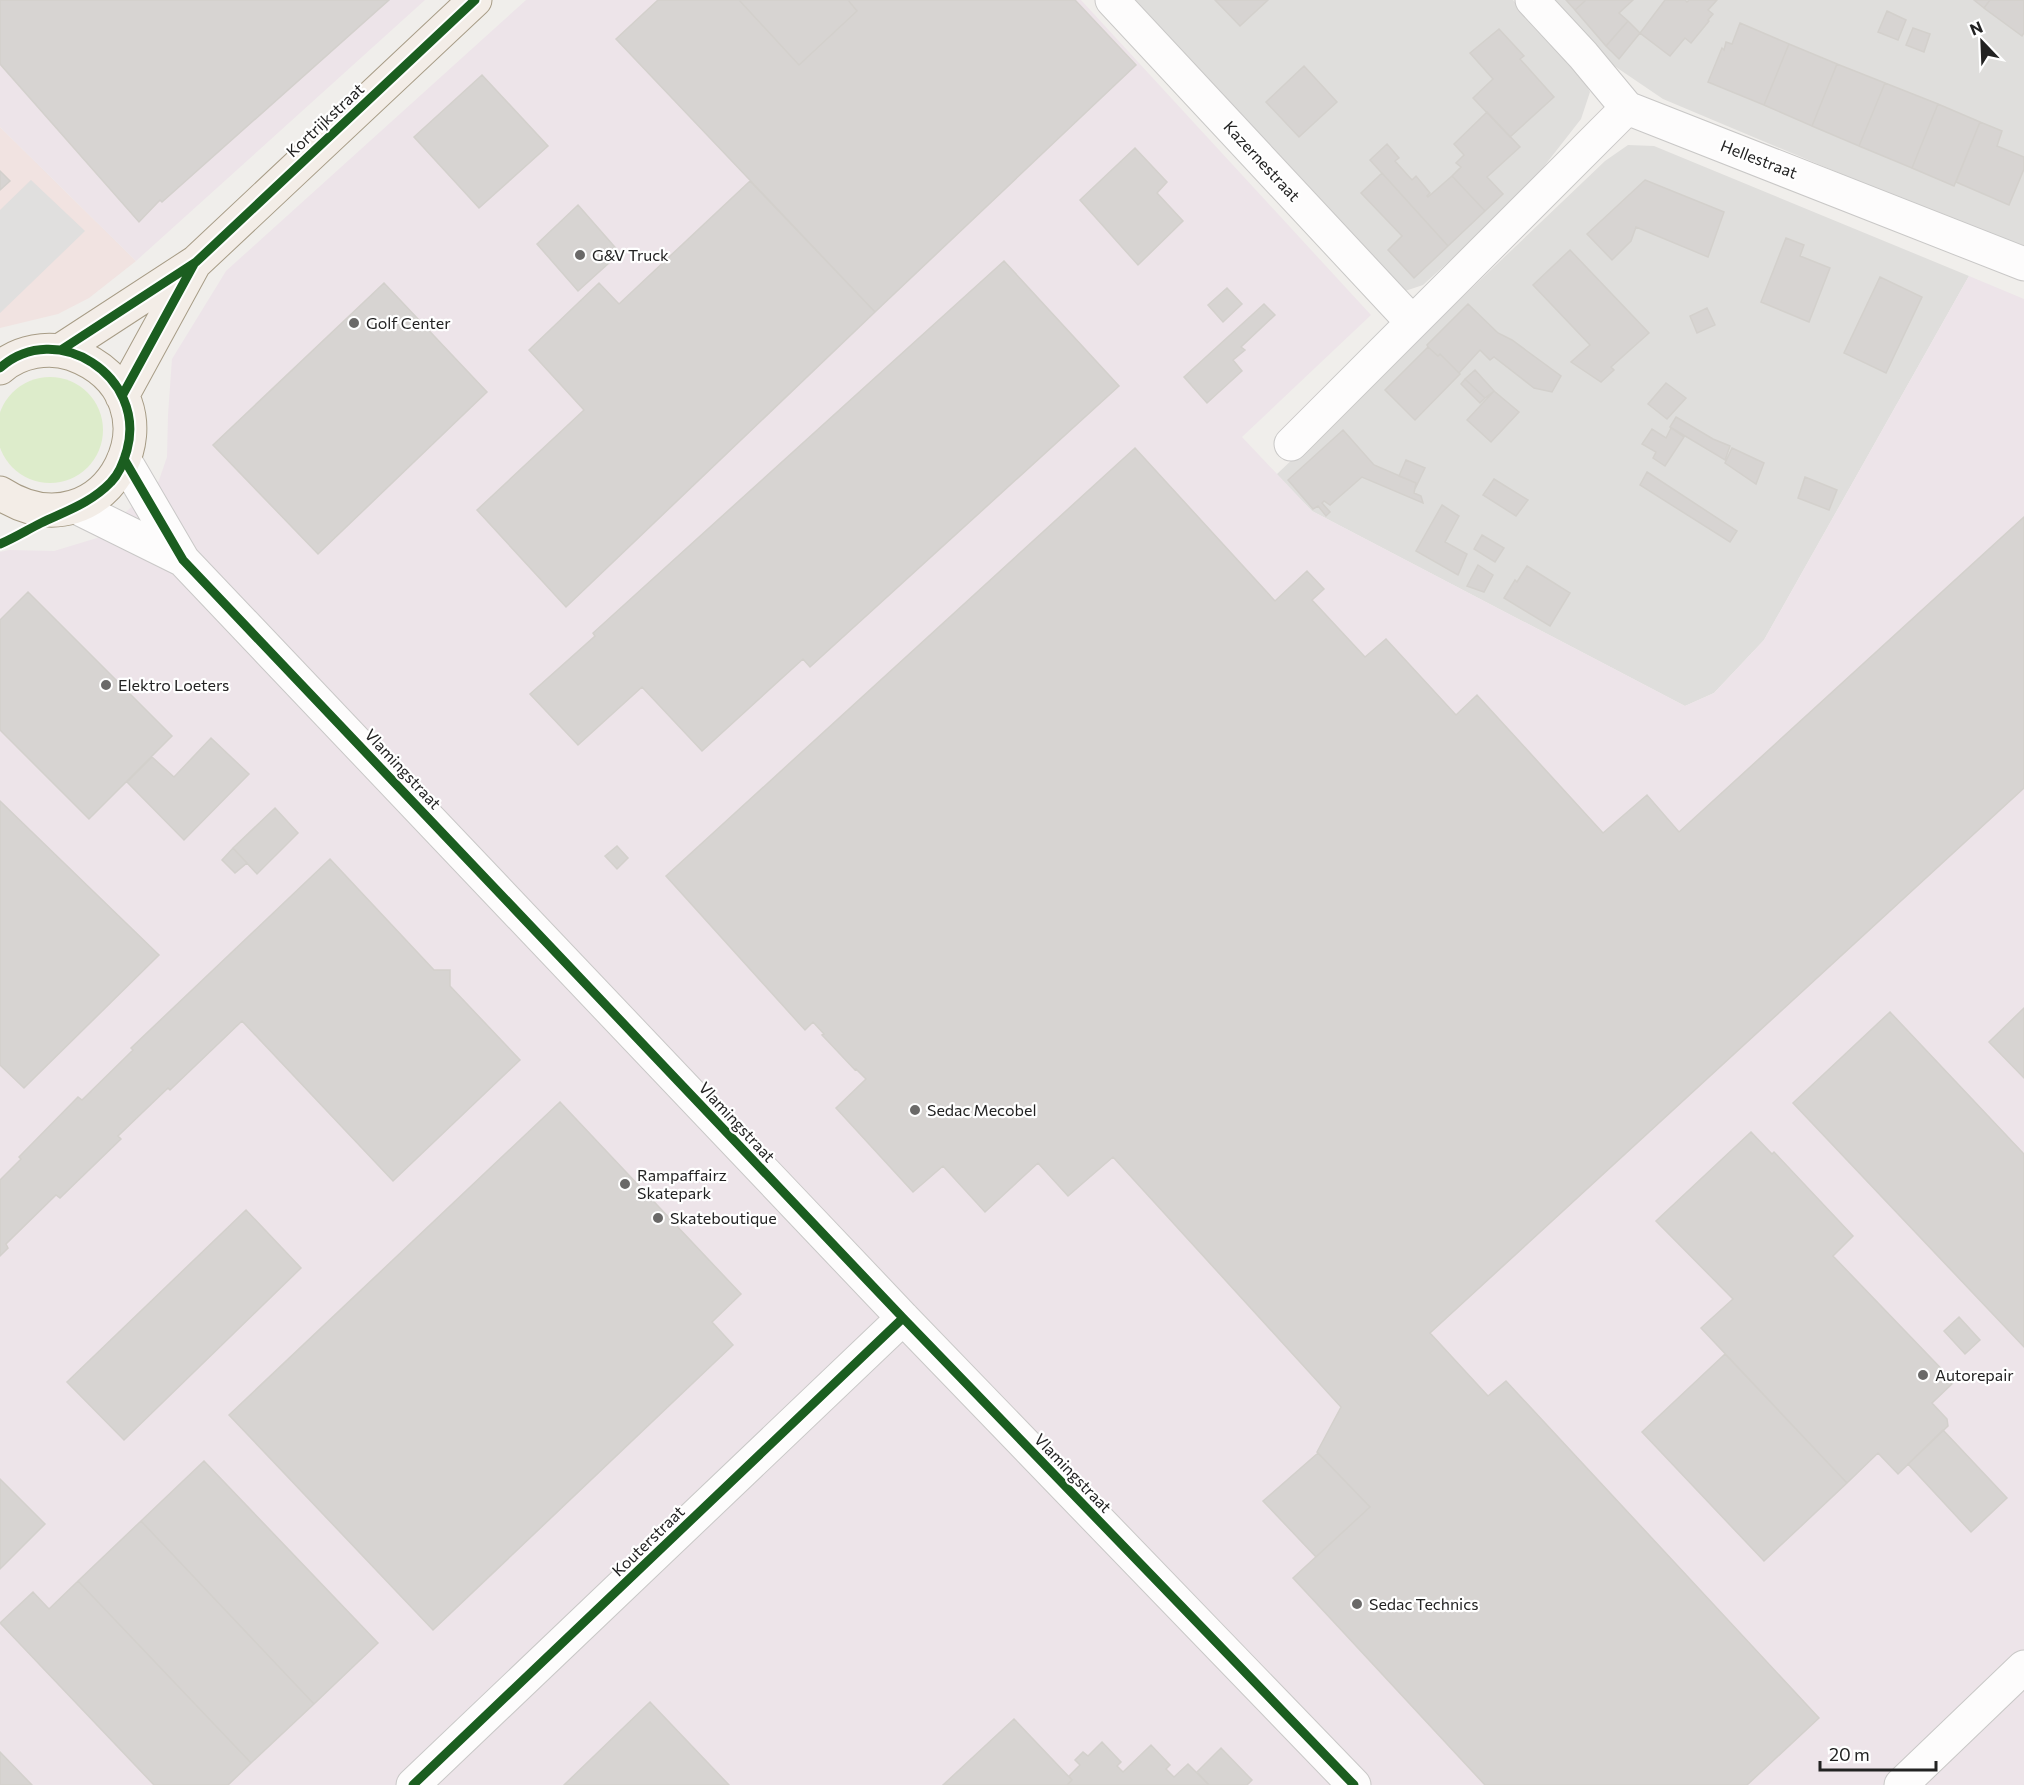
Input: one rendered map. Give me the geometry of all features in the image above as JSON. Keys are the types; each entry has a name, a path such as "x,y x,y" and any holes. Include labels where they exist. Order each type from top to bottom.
{"main road":[{"name":"Kortrijkstraat","path":"61,350 195,262 475,0"},
{"name":"Kortrijkstraat","path":"122,396 195,262"},
{"path":"0,368 7,362 33,351 61,350 90,361 116,383 128,409 131,436 124,459 113,481 92,499 76,507 53,511 4,502"}],"street":[{"name":"Kazernestraat","path":"1112,0 1412,322"},
{"name":"Hellestraat","path":"1532,0 1583,55 1627,108 2024,264"},
{"path":"1292,444 1627,108"},
{"name":"Vlamingstraat","path":"124,459 183,560 903,1318 1354,1785"},
{"name":"Vlamingstraat","path":"76,507 183,560"},
{"name":"Kouterstraat","path":"413,1785 903,1318"},
{"path":"1901,1785 2024,1666"}],"shaded area":[{"path":"0,0 425,0 136,261 0,127"},
{"path":"526,0 1081,0 1371,315 1242,437 1312,511 1685,706 1714,693 1764,640 1969,276 2024,299 2024,1785 0,1785 0,552 9,550 54,551 97,538 158,483 167,457 172,359 226,271"},
{"path":"1131,0 1513,0 1577,69 1590,92 1581,119 1520,197 1423,285 1399,293"},
{"path":"1553,0 2024,0 2024,247 2022,250 1663,99 1607,61"},
{"path":"0,127 136,261 89,298 58,314 0,328"},
{"path":"1628,145 1654,146 1969,276 1764,640 1714,693 1685,706 1312,511 1276,475 1605,161"},
{"path":"31,180 85,231 0,313 0,210"}],"green space":[{"path":"50,377 70,381 88,392 99,410 103,430 99,450 88,468 70,479 50,483 30,479 12,468 1,450 -3,430 1,410 12,392 30,381"}],"building":[{"path":"0,0 389,0 162,202 160,200 139,222 0,64"},
{"path":"658,0 739,0 799,65 857,11 848,0 1075,0 1136,65 875,312 616,39"},
{"path":"739,0 848,0 857,11 799,65"},
{"path":"1215,0 1268,0 1240,26"},
{"path":"1566,0 1586,0 1575,10"},
{"path":"1586,0 1633,0 1619,13 1628,21 1606,46 1575,10"},
{"path":"1665,0 1685,0 1687,2 1689,0 1717,0 1708,10 1713,14 1709,21 1691,43 1685,38 1670,56 1640,33"},
{"path":"1974,0 1990,0 1984,8"},
{"path":"1990,0 2024,0 2024,33 2022,36 1984,8"},
{"path":"1887,11 1906,20 1898,40 1878,32"},
{"path":"1628,21 1640,33 1619,59 1606,46"},
{"path":"1740,23 1789,44 1764,105 1708,82 1722,48 1724,50 1726,42 1732,44"},
{"path":"1913,28 1930,34 1924,52 1906,45"},
{"path":"1499,29 1524,56 1520,59 1554,97 1510,137 1473,98 1493,79 1470,53"},
{"path":"1789,44 1837,64 1812,126 1764,105"},
{"path":"1837,64 1885,83 1859,146 1812,126"},
{"path":"1304,66 1337,102 1299,137 1266,102"},
{"path":"482,75 548,146 479,208 414,137"},
{"path":"1885,83 1938,104 1912,168 1859,146"},
{"path":"1938,104 1980,122 1954,186 1912,168"},
{"path":"1487,112 1520,147 1487,177 1503,194 1485,211 1452,176 1461,167 1456,163 1464,155 1454,144"},
{"path":"1980,122 2002,131 1997,146 2024,157 2024,169 2009,205 1956,182"},
{"path":"1387,144 1399,158 1395,161 1412,180 1416,176 1430,193 1428,197 1452,176 1485,211 1448,246 1370,160"},
{"path":"1135,148 1167,182 1157,193 1183,221 1138,265 1080,200"},
{"path":"0,171 10,181 0,190"},
{"path":"1382,173 1448,246 1414,278 1388,250 1402,236 1361,193"},
{"path":"1645,180 1724,212 1708,257 1636,227 1631,241 1612,260 1587,234"},
{"path":"750,181 875,312 566,607 477,510 584,410 529,350 599,283 619,304"},
{"path":"578,205 620,253 578,291 537,244"},
{"path":"1786,238 1804,245 1800,256 1830,268 1809,322 1761,302"},
{"path":"1570,250 1649,333 1611,367 1614,370 1601,382 1571,362 1590,345 1533,285"},
{"path":"1004,261 1119,386 810,667 803,659 702,751 642,687 578,745 530,694 595,636 593,633"},
{"path":"1880,277 1922,297 1886,373 1844,353"},
{"path":"384,283 487,392 318,554 213,445"},
{"path":"1227,288 1242,304 1223,322 1208,305"},
{"path":"1264,304 1275,315 1241,347 1245,350 1233,360 1242,371 1207,403 1184,377"},
{"path":"1468,304 1498,333 1512,340 1561,376 1552,392 1534,388 1494,357 1490,360 1480,350 1459,373 1440,354 1438,356 1428,347 1427,345"},
{"path":"1707,308 1715,325 1697,333 1690,316"},
{"path":"1428,347 1438,356 1440,354 1460,374 1415,420 1385,390"},
{"path":"1475,370 1494,391 1485,398 1465,379"},
{"path":"1465,379 1485,398 1480,403 1461,384"},
{"path":"1666,383 1686,398 1667,419 1648,404"},
{"path":"1494,391 1519,412 1491,442 1467,420"},
{"path":"1676,417 1713,439 1730,446 1725,460 1670,427"},
{"path":"1671,428 1684,437 1665,466 1653,458 1656,452 1642,444 1652,429 1666,438"},
{"path":"1343,430 1374,465 1416,483 1414,493 1421,496 1423,503 1362,477 1330,505 1324,501 1322,503 1330,512 1326,516 1318,506 1313,509 1288,480"},
{"path":"1135,448 1275,601 1307,571 1324,589 1312,600 1365,657 1386,639 1456,715 1477,695 1603,833 1647,795 1679,832 2024,517 2024,788 1430,1333 1488,1396 1506,1381 1819,1718 1747,1785 1485,1785 1293,1578 1370,1507 1317,1452 1341,1407 1113,1157 1068,1196 1038,1163 985,1212 943,1166 913,1192 836,1108 866,1079 822,1035 824,1034 813,1022 805,1030 666,876"},
{"path":"1732,448 1764,463 1756,484 1725,463"},
{"path":"1406,460 1425,468 1415,489 1416,483 1399,476"},
{"path":"1647,472 1737,531 1730,542 1640,485"},
{"path":"1805,477 1837,490 1829,510 1798,498"},
{"path":"1494,479 1528,500 1516,516 1483,495"},
{"path":"1442,505 1459,516 1445,542 1467,554 1458,575 1416,551"},
{"path":"1482,535 1504,548 1495,562 1474,549"},
{"path":"1478,565 1493,575 1484,592 1467,586"},
{"path":"1527,566 1570,593 1550,626 1504,598"},
{"path":"28,592 172,736 89,819 0,730 0,620"},
{"path":"211,738 249,774 184,840 127,782 152,757 174,777"},
{"path":"0,801 159,955 24,1088 0,1065"},
{"path":"275,808 298,833 257,874 233,848"},
{"path":"617,846 628,858 617,869 605,856"},
{"path":"233,848 247,863 235,873 222,860"},
{"path":"330,859 434,970 450,970 450,986 520,1060 393,1181 242,1021 118,1136 121,1139 60,1198 56,1195 6,1244 8,1248 0,1256 0,1180 21,1159 19,1157 78,1097 82,1100 133,1050 131,1048"},
{"path":"2024,1008 2024,1078 1989,1042"},
{"path":"1890,1012 2024,1154 2024,1347 1793,1103"},
{"path":"560,1102 741,1294 712,1322 733,1345 433,1630 229,1415"},
{"path":"1751,1132 1772,1154 1774,1152 1853,1236 1833,1256 1954,1382 1932,1403 1947,1419 1948,1426 1898,1474 1878,1453 1847,1483 1701,1328 1733,1299 1656,1221"},
{"path":"246,1210 301,1268 124,1440 67,1382"},
{"path":"1959,1317 1980,1340 1965,1354 1944,1331"},
{"path":"1725,1354 1847,1483 1764,1561 1642,1432"},
{"path":"1943,1430 2007,1498 1971,1532 1908,1464"},
{"path":"1318,1453 1370,1507 1316,1557 1263,1501"},
{"path":"204,1461 378,1643 314,1704 141,1521"},
{"path":"0,1479 45,1524 0,1569"},
{"path":"141,1521 314,1704 251,1763 78,1581"},
{"path":"78,1581 251,1763 228,1785 154,1785 0,1623 33,1592 49,1609"},
{"path":"650,1702 729,1785 564,1785"},
{"path":"1014,1719 1072,1780 1067,1785 943,1785"},
{"path":"1102,1742 1121,1762 1117,1766 1123,1772 1151,1745 1170,1765 1166,1769 1174,1777 1188,1764 1209,1785 1067,1785 1072,1780 1069,1776 1080,1765 1075,1760 1083,1752 1088,1756"},
{"path":"1221,1748 1252,1780 1247,1785 1209,1785 1197,1772"},
{"path":"0,1752 32,1785 0,1785"}],"cycle path":[{"path":"61,350 196,262 475,0"},
{"path":"122,396 194,264"},
{"path":"0,368 22,354 46,349 70,352 92,362 110,378 123,399 130,423 127,450 114,479 95,496 78,506 0,544"},
{"path":"124,459 183,560 903,1318 1354,1785"},
{"path":"413,1785 903,1318"}],"place":[{"name":"G&V Truck","path":"580,255"},
{"name":"Golf Center","path":"354,323"},
{"name":"Elektro Loeters","path":"106,685"},
{"name":"Sedac Mecobel","path":"915,1110"},
{"name":"Rampaffairz Skatepark","path":"625,1184"},
{"name":"Skateboutique","path":"658,1218"},
{"name":"Autorepair","path":"1923,1375"},
{"name":"Sedac Technics","path":"1357,1604"}]}
